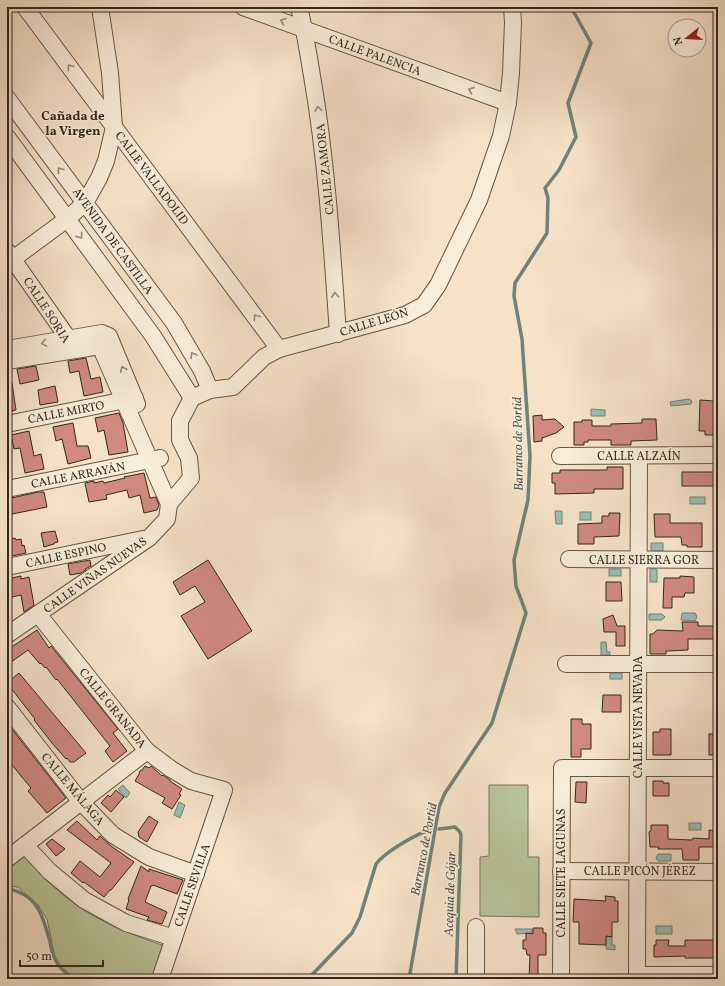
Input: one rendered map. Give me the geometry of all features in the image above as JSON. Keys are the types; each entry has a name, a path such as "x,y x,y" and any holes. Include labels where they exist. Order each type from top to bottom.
{"street":[{"name":"CALLE VALLADOLID","path":"25,7 279,349"},
{"path":"9,258 67,219 85,203 99,178 106,161 114,127 110,73 100,7"},
{"name":"CALLE PALENCIA","path":"243,7 508,103"},
{"name":"CALLE ZAMORA","path":"299,7 305,29 318,114 330,211 338,334"},
{"name":"CALLE LEÓN","path":"192,398 210,390 233,387 264,357 279,349 406,315 424,304 438,285 479,200 501,136 508,103 512,73 514,22 512,7"},
{"path":"83,85 90,87 98,85 110,73"},
{"name":"AVENIDA DE CASTILLA","path":"7,98 174,323 202,371 210,390"},
{"name":"AVENIDA DE CASTILLA","path":"7,137 153,336 192,398"},
{"name":"CALLE SORIA","path":"9,258 70,344"},
{"path":"7,349 105,341 172,500 191,478 189,458 180,440 180,421 192,398"},
{"path":"7,360 70,344"},
{"name":"CALLE MIRTO","path":"7,424 130,399"},
{"name":"CALLE ALZAÍN","path":"560,456 718,455"},
{"name":"CALLE VISTA NEVADA","path":"637,977 639,456"},
{"name":"CALLE ARRAYÁN","path":"7,489 155,459"},
{"name":"CALLE VIÑAS NUEVAS","path":"7,635 149,538 167,519 172,500"},
{"name":"CALLE ESPINO","path":"7,567 149,538"},
{"name":"CALLE SIERRA GOR","path":"570,559 718,560"},
{"name":"CALLE GRANADA","path":"38,614 147,751 171,769 191,781 224,790"},
{"path":"566,664 718,664"},
{"name":"CALLE MÁLAGA","path":"7,707 81,802 113,835 149,857 196,874"},
{"path":"7,859 147,751"},
{"name":"CALLE SIETE LAGUNAS","path":"561,979 562,768 638,768"},
{"path":"638,768 718,768"},
{"name":"CALLE SEVILLA","path":"160,979 224,790"},
{"path":"25,845 49,871 84,900 126,923 174,938"},
{"name":"CALLE PICÓN JÉREZ","path":"562,871 718,872"},
{"path":"476,927 476,979"},
{"path":"637,977 718,975"}],"green space":[{"path":"489,785 528,785 528,857 539,857 539,917 480,916 480,857 489,856"},
{"path":"24,855 39,873 55,888 87,912 123,931 165,946 154,979 76,979 60,966 55,957 47,919 38,905 18,887 7,886 7,869"}],"water":[{"path":"689,399 692,401 691,404 671,406 670,402"},
{"path":"591,409 605,410 605,416 591,416"},
{"path":"690,497 705,497 705,504 690,504"},
{"path":"555,511 562,511 562,524 556,524"},
{"path":"580,512 591,512 591,520 580,520"},
{"path":"651,543 663,543 663,551 651,551"},
{"path":"609,569 621,569 621,576 609,576"},
{"path":"650,569 657,569 657,582 650,582"},
{"path":"682,613 695,613 697,617 695,621 681,620"},
{"path":"649,614 662,614 665,617 662,620 649,620"},
{"path":"601,642 606,642 607,652 610,652 610,655 601,655"},
{"path":"610,673 622,673 622,679 610,679"},
{"path":"123,785 130,793 126,798 118,789"},
{"path":"179,802 185,805 180,818 174,815"},
{"path":"689,823 701,823 701,830 689,830"},
{"path":"658,854 671,854 671,861 658,861 656,858"},
{"path":"656,926 672,926 672,934 656,934"},
{"path":"515,929 532,929 532,933 517,934"},
{"path":"606,936 612,937 612,945 615,945 615,950 606,949"}],"building":[{"path":"86,358 91,379 100,377 103,392 84,396 79,371 70,373 68,361"},
{"path":"36,366 39,380 20,384 17,369"},
{"path":"7,383 12,383 16,410 7,412"},
{"path":"55,386 58,402 40,405 38,390"},
{"path":"700,400 714,401 715,435 705,435 705,431 699,431"},
{"path":"119,413 123,423 128,452 109,455 104,430 98,432 95,418"},
{"path":"542,415 542,420 555,419 564,427 556,433 542,438 542,441 534,442 533,416"},
{"path":"642,419 656,419 657,440 631,441 631,445 611,445 611,440 588,440 588,442 584,442 584,445 574,445 574,422 592,420 592,426 611,426 611,424 642,423"},
{"path":"73,423 77,446 88,446 91,458 68,464 62,439 56,441 53,427"},
{"path":"29,431 34,456 41,454 44,469 25,473 20,448 14,449 11,435"},
{"path":"607,467 623,467 623,489 594,489 594,493 555,494 555,483 552,483 552,473 560,473 560,470 607,470"},
{"path":"682,472 718,472 718,486 682,486"},
{"path":"144,473 150,498 156,497 159,505 157,510 144,513 140,495 129,498 127,490 106,495 107,499 89,502 85,483 103,481 104,483"},
{"path":"44,492 47,507 7,515 7,499"},
{"path":"609,513 620,513 619,536 594,537 594,544 578,544 578,524 602,523 602,516 609,516"},
{"path":"654,514 670,514 670,523 702,523 702,547 687,547 687,545 682,545 681,537 655,537"},
{"path":"55,531 58,542 44,547 41,533"},
{"path":"15,538 16,540 21,539 22,546 24,545 26,553 7,557 7,540"},
{"path":"90,560 91,566 85,569 86,570 81,573 70,575 68,564"},
{"path":"208,560 252,631 208,659 181,616 205,602 195,586 180,595 173,582"},
{"path":"21,576 21,579 29,577 34,605 24,612 21,595 7,598 7,579"},
{"path":"680,576 694,577 694,593 685,593 684,597 672,597 672,608 663,608 664,578 680,578"},
{"path":"606,582 621,582 622,601 606,601"},
{"path":"613,615 617,626 625,626 625,646 616,646 616,632 604,632 603,619"},
{"path":"682,622 698,622 698,626 718,626 718,639 688,639 688,650 666,651 666,654 650,654 650,634 653,634 657,630 683,631"},
{"path":"37,630 49,648 51,646 118,729 113,733 127,751 113,762 105,751 110,746 57,679 56,680 46,667 45,668 41,663 40,664 28,650 7,665 7,650"},
{"path":"19,673 86,753 74,762 70,762 67,758 66,759 52,743 7,683"},
{"path":"603,695 621,695 621,712 602,712"},
{"path":"571,719 582,719 582,724 591,724 591,749 581,749 581,757 571,757"},
{"path":"11,728 66,798 47,813 28,791 31,788 7,761 7,731"},
{"path":"660,729 671,729 671,755 653,755 653,732 660,732"},
{"path":"709,734 718,734 718,755 709,755"},
{"path":"145,766 149,768 151,766 162,776 163,775 182,789 179,794 181,795 172,809 162,803 165,798 135,781 140,771"},
{"path":"653,781 663,781 663,783 669,783 669,796 653,796"},
{"path":"576,782 587,782 586,803 575,802"},
{"path":"116,790 124,797 111,812 101,803 108,795 110,797"},
{"path":"149,816 158,822 147,842 139,837 138,832"},
{"path":"77,821 97,840 100,836 111,846 134,862 104,897 71,873 80,861 100,877 111,863 67,830"},
{"path":"651,825 668,825 668,839 709,839 709,830 718,831 718,847 699,847 699,860 683,860 682,849 658,849 659,847 650,847 649,832 651,831"},
{"path":"52,839 65,849 56,856 46,844"},
{"path":"141,866 149,872 149,869 183,880 177,894 153,885 151,886 145,902 167,912 162,924 147,920 149,917 126,909 128,899"},
{"path":"605,896 615,897 615,901 618,901 618,922 612,922 612,937 606,936 606,945 579,944 579,922 573,922 574,899 606,901"},
{"path":"533,928 543,928 543,933 546,933 546,955 538,955 538,979 529,979 530,955 527,955 526,949 523,949 523,940 526,940 526,933 533,934"},
{"path":"656,940 669,940 668,946 685,946 685,940 718,940 718,958 685,958 685,956 654,957 654,945 656,945"}],"waterway":[{"name":"Barranco de Portid","path":"409,979 439,807 445,793 492,723 526,613 516,586 514,560 528,500 530,456 522,339 514,296 515,283 547,233 548,198 545,188 559,170 576,137 568,103 591,43 571,7"},
{"name":"Acequia de Gójar","path":"439,829 455,827 461,835 456,979"},
{"name":"Acequia de Gójar","path":"308,979 352,933 360,917 376,864 380,859 401,844 430,830"},
{"path":"7,889 17,891 25,895 37,907 45,923 54,957 61,968 74,979"}],"district":[{"name":"Cañada de la Virgen","path":"73,122"}]}
